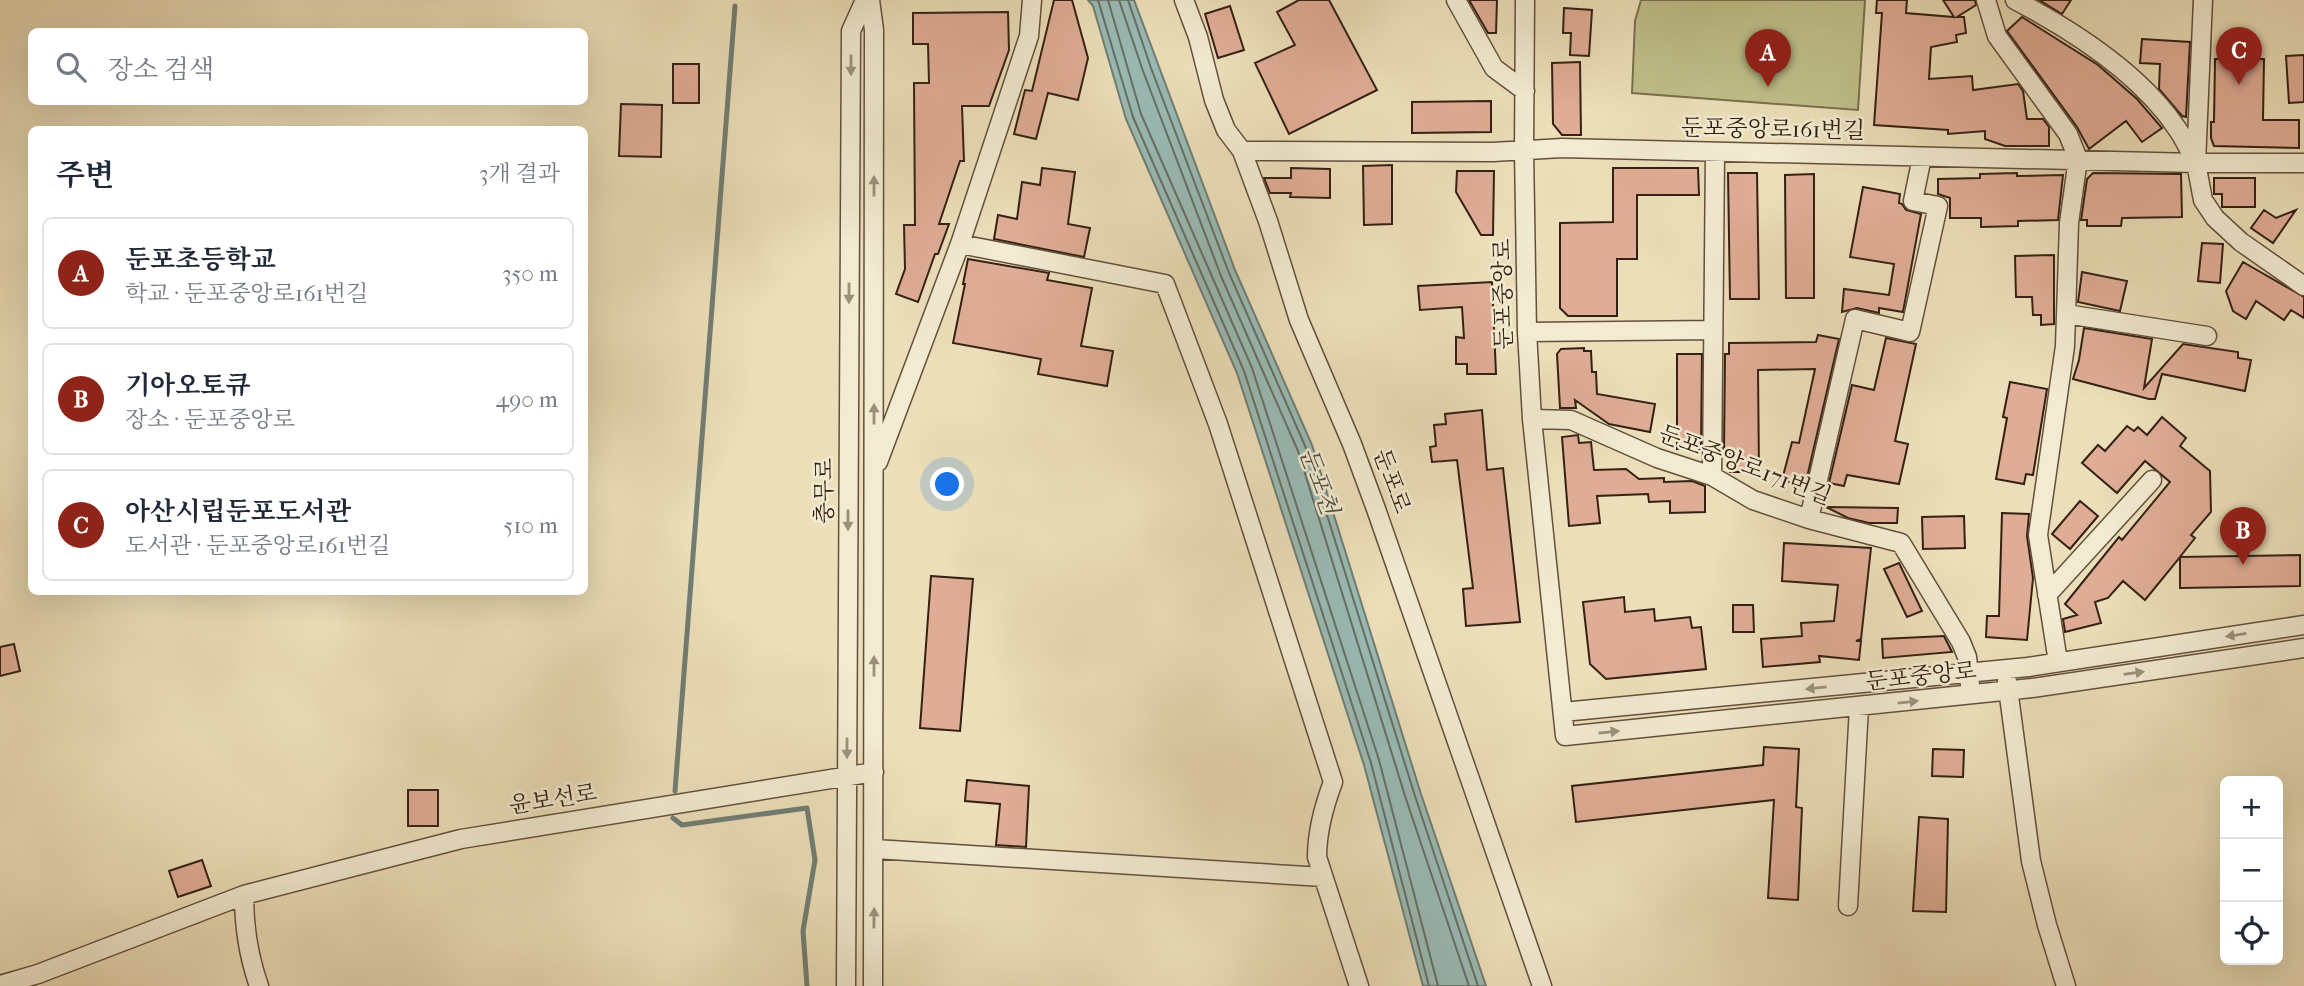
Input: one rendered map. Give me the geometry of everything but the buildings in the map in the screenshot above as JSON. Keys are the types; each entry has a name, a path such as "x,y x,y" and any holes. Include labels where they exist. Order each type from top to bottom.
{"street":[{"name":"충무로","path":"867,0 874,30 873,986"},
{"name":"충무로","path":"846,986 851,31 867,0"},
{"path":"874,472 960,244 1029,36 1032,0"},
{"name":"둔포로","path":"1184,0 1198,37 1214,100 1226,130 1241,151 1268,221 1299,320 1352,444 1376,509 1542,986"},
{"path":"1456,0 1494,68 1525,90"},
{"name":"둔포중앙로","path":"1525,0 1527,332 1532,419 1565,736 2009,691 2304,648"},
{"path":"1986,0 1997,36 2068,134 2078,159 2069,223 2065,346 2038,535 2058,663"},
{"path":"2015,0 2068,29 2145,90 2177,130 2196,163"},
{"path":"2203,0 2196,163 2203,200 2214,218 2241,242 2304,286"},
{"name":"둔포중앙로161번길","path":"1241,151 1493,152 1562,148 2196,163 2304,163"},
{"path":"1713,476 1715,153"},
{"path":"1809,519 1854,319 1910,332 1938,206 1913,201 1923,157"},
{"path":"960,244 1165,284 1217,424 1333,782 1325,803 1317,840 1317,857 1359,986"},
{"path":"2066,314 2207,336"},
{"path":"1527,332 1713,330"},
{"name":"둔포중앙로171번길","path":"1532,419 1572,420 1657,458 1713,476 1753,500 1809,519 1901,543 1961,642 1967,657 1971,695"},
{"path":"2047,594 2152,480"},
{"name":"둔포중앙로","path":"1563,712 2005,670 2304,625"},
{"path":"2005,670 2031,861 2047,926 2066,986"},
{"path":"1848,906 1859,707"},
{"name":"윤보선로","path":"0,985 38,974 244,895 461,839 874,772"},
{"path":"875,849 1323,877"},
{"path":"244,895 244,925 249,958 259,986"}],"green space":[{"path":"1641,0 1865,0 1858,110 1632,93 1635,21"}],"water":[{"name":"둔포천","path":"1088,0 1134,0 1235,270 1312,445 1421,794 1486,986 1423,986 1364,765 1237,373 1126,119 1093,6"}],"waterway":[{"path":"675,791 735,6"},
{"path":"673,818 682,825 807,808 815,860 803,931 807,986"}],"place":[{"name":"아산시립둔포도서관","path":"2239,85"},
{"name":"둔포초등학교","path":"1768,87"},
{"name":"기아오토큐","path":"2243,565"}]}
